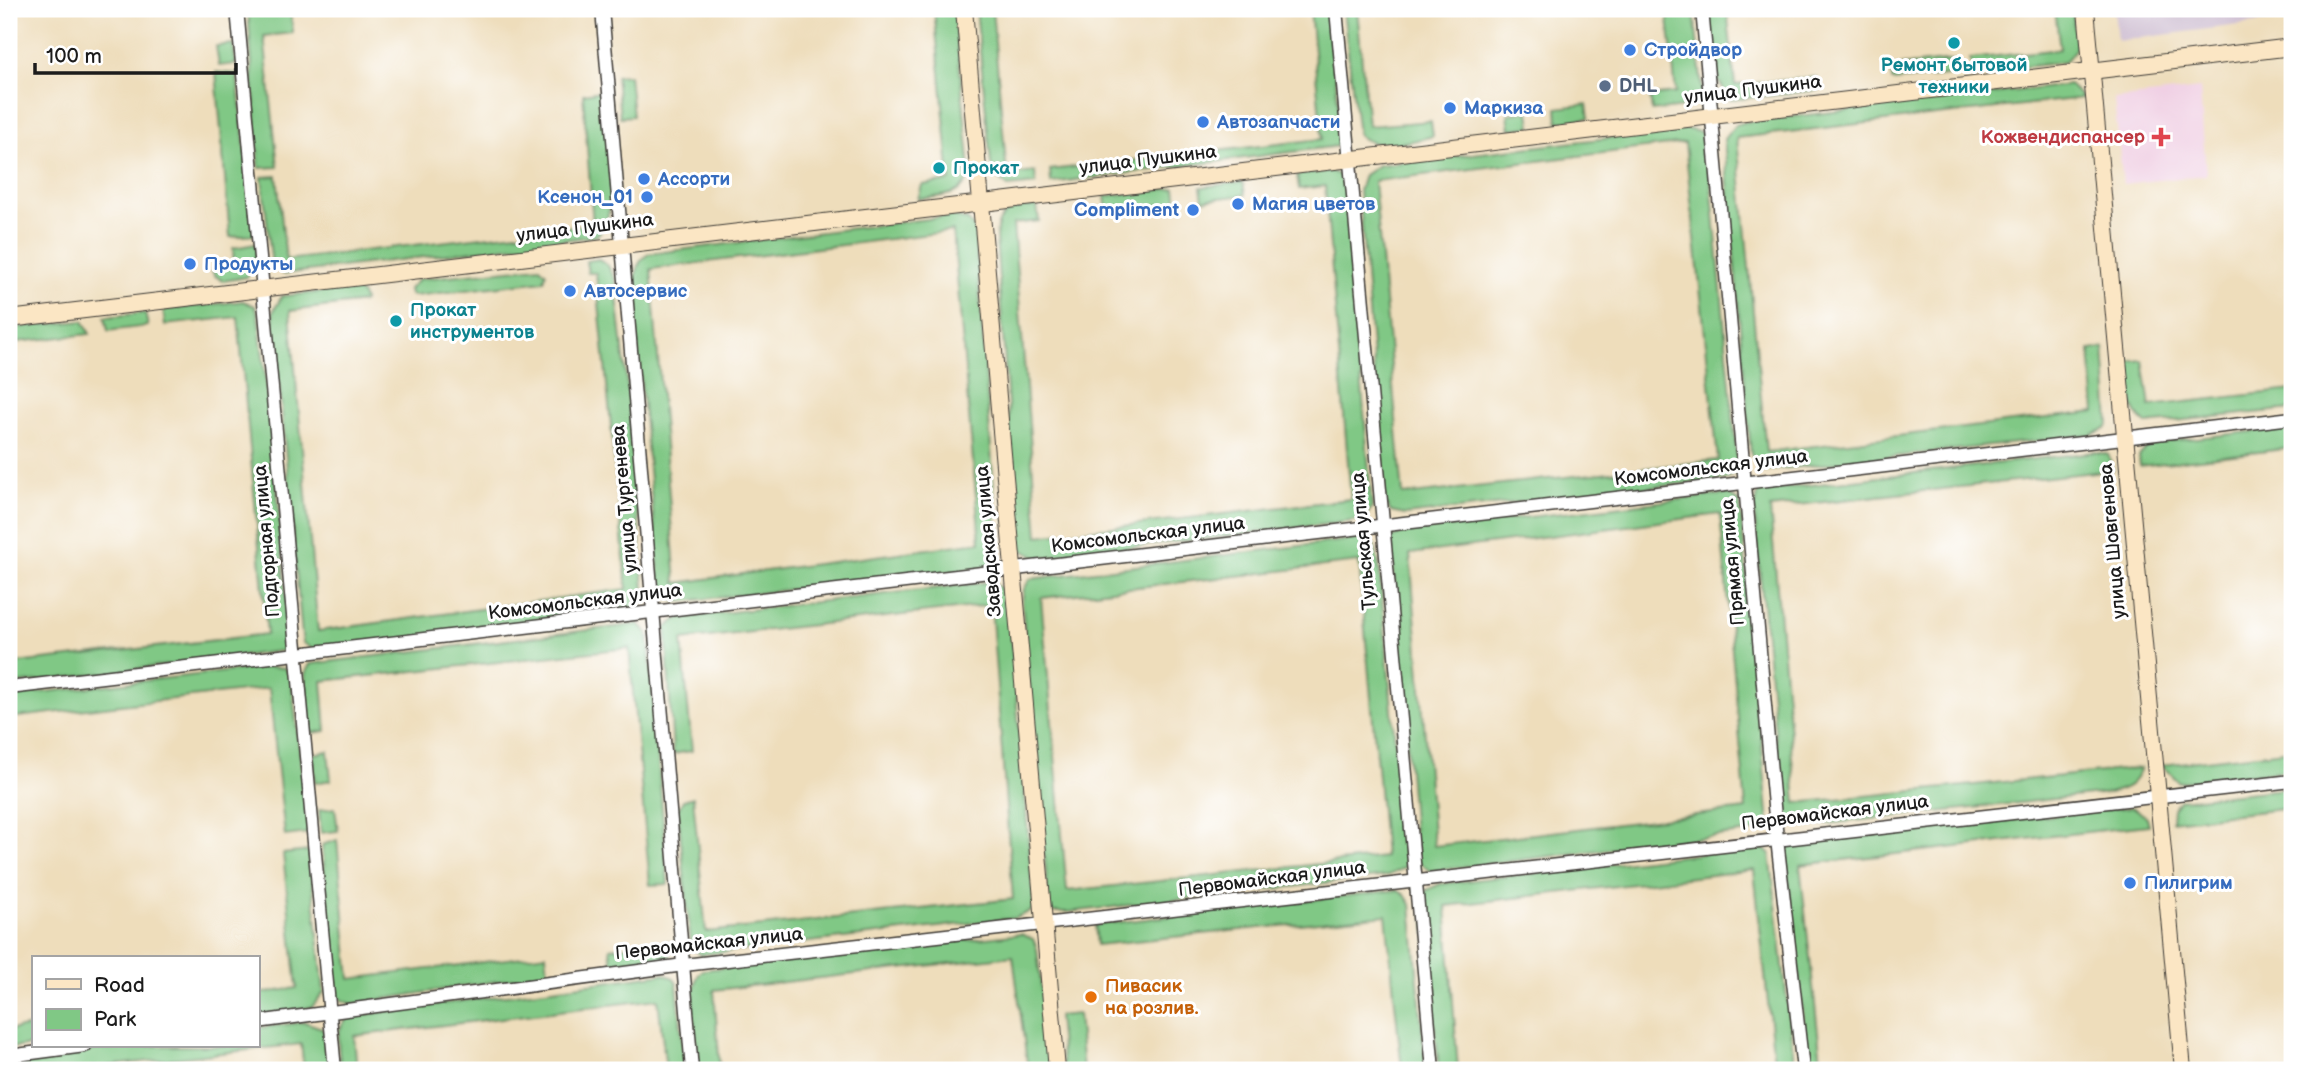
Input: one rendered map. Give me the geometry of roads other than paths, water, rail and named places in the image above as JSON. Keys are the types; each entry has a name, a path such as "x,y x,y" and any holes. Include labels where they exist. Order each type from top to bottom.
{"main road":[{"name":"Заводская улица","path":"964,9 1042,926 1057,1070"},
{"name":"улица Шовгенова","path":"2086,9 2155,796 2183,1070"},
{"name":"улица Пушкина","path":"9,318 2292,47"}],"street":[{"name":"Подгорная улица","path":"237,9 335,1070"},
{"name":"улица Тургенева","path":"602,9 692,1070"},
{"name":"Тульская улица","path":"1336,9 1433,1070"},
{"name":"Прямая улица","path":"1702,9 1777,839 1803,1070"},
{"name":"Комсомольская улица","path":"9,688 654,614 2292,418"},
{"name":"Первомайская улица","path":"259,1022 684,965 2292,781"},
{"path":"9,1056 70,1048"}],"place":[{"name":"Ремонт бытовой техники","path":"1954,43"},
{"name":"Стройдвор","path":"1630,50"},
{"name":"DHL","path":"1605,86"},
{"name":"Маркиза","path":"1450,108"},
{"name":"Автозапчасти","path":"1203,122"},
{"name":"Кожвендиспансер","path":"2161,137"},
{"name":"Прокат","path":"939,168"},
{"name":"Ассорти","path":"644,179"},
{"name":"Ксенон_01","path":"647,197"},
{"name":"Магия цветов","path":"1238,204"},
{"name":"Compliment","path":"1193,210"},
{"name":"Продукты","path":"190,264"},
{"name":"Автосервис","path":"570,291"},
{"name":"Прокат инструментов","path":"396,321"},
{"name":"Пилигрим","path":"2130,883"},
{"name":"Пивасик на розлив.","path":"1091,997"}]}
